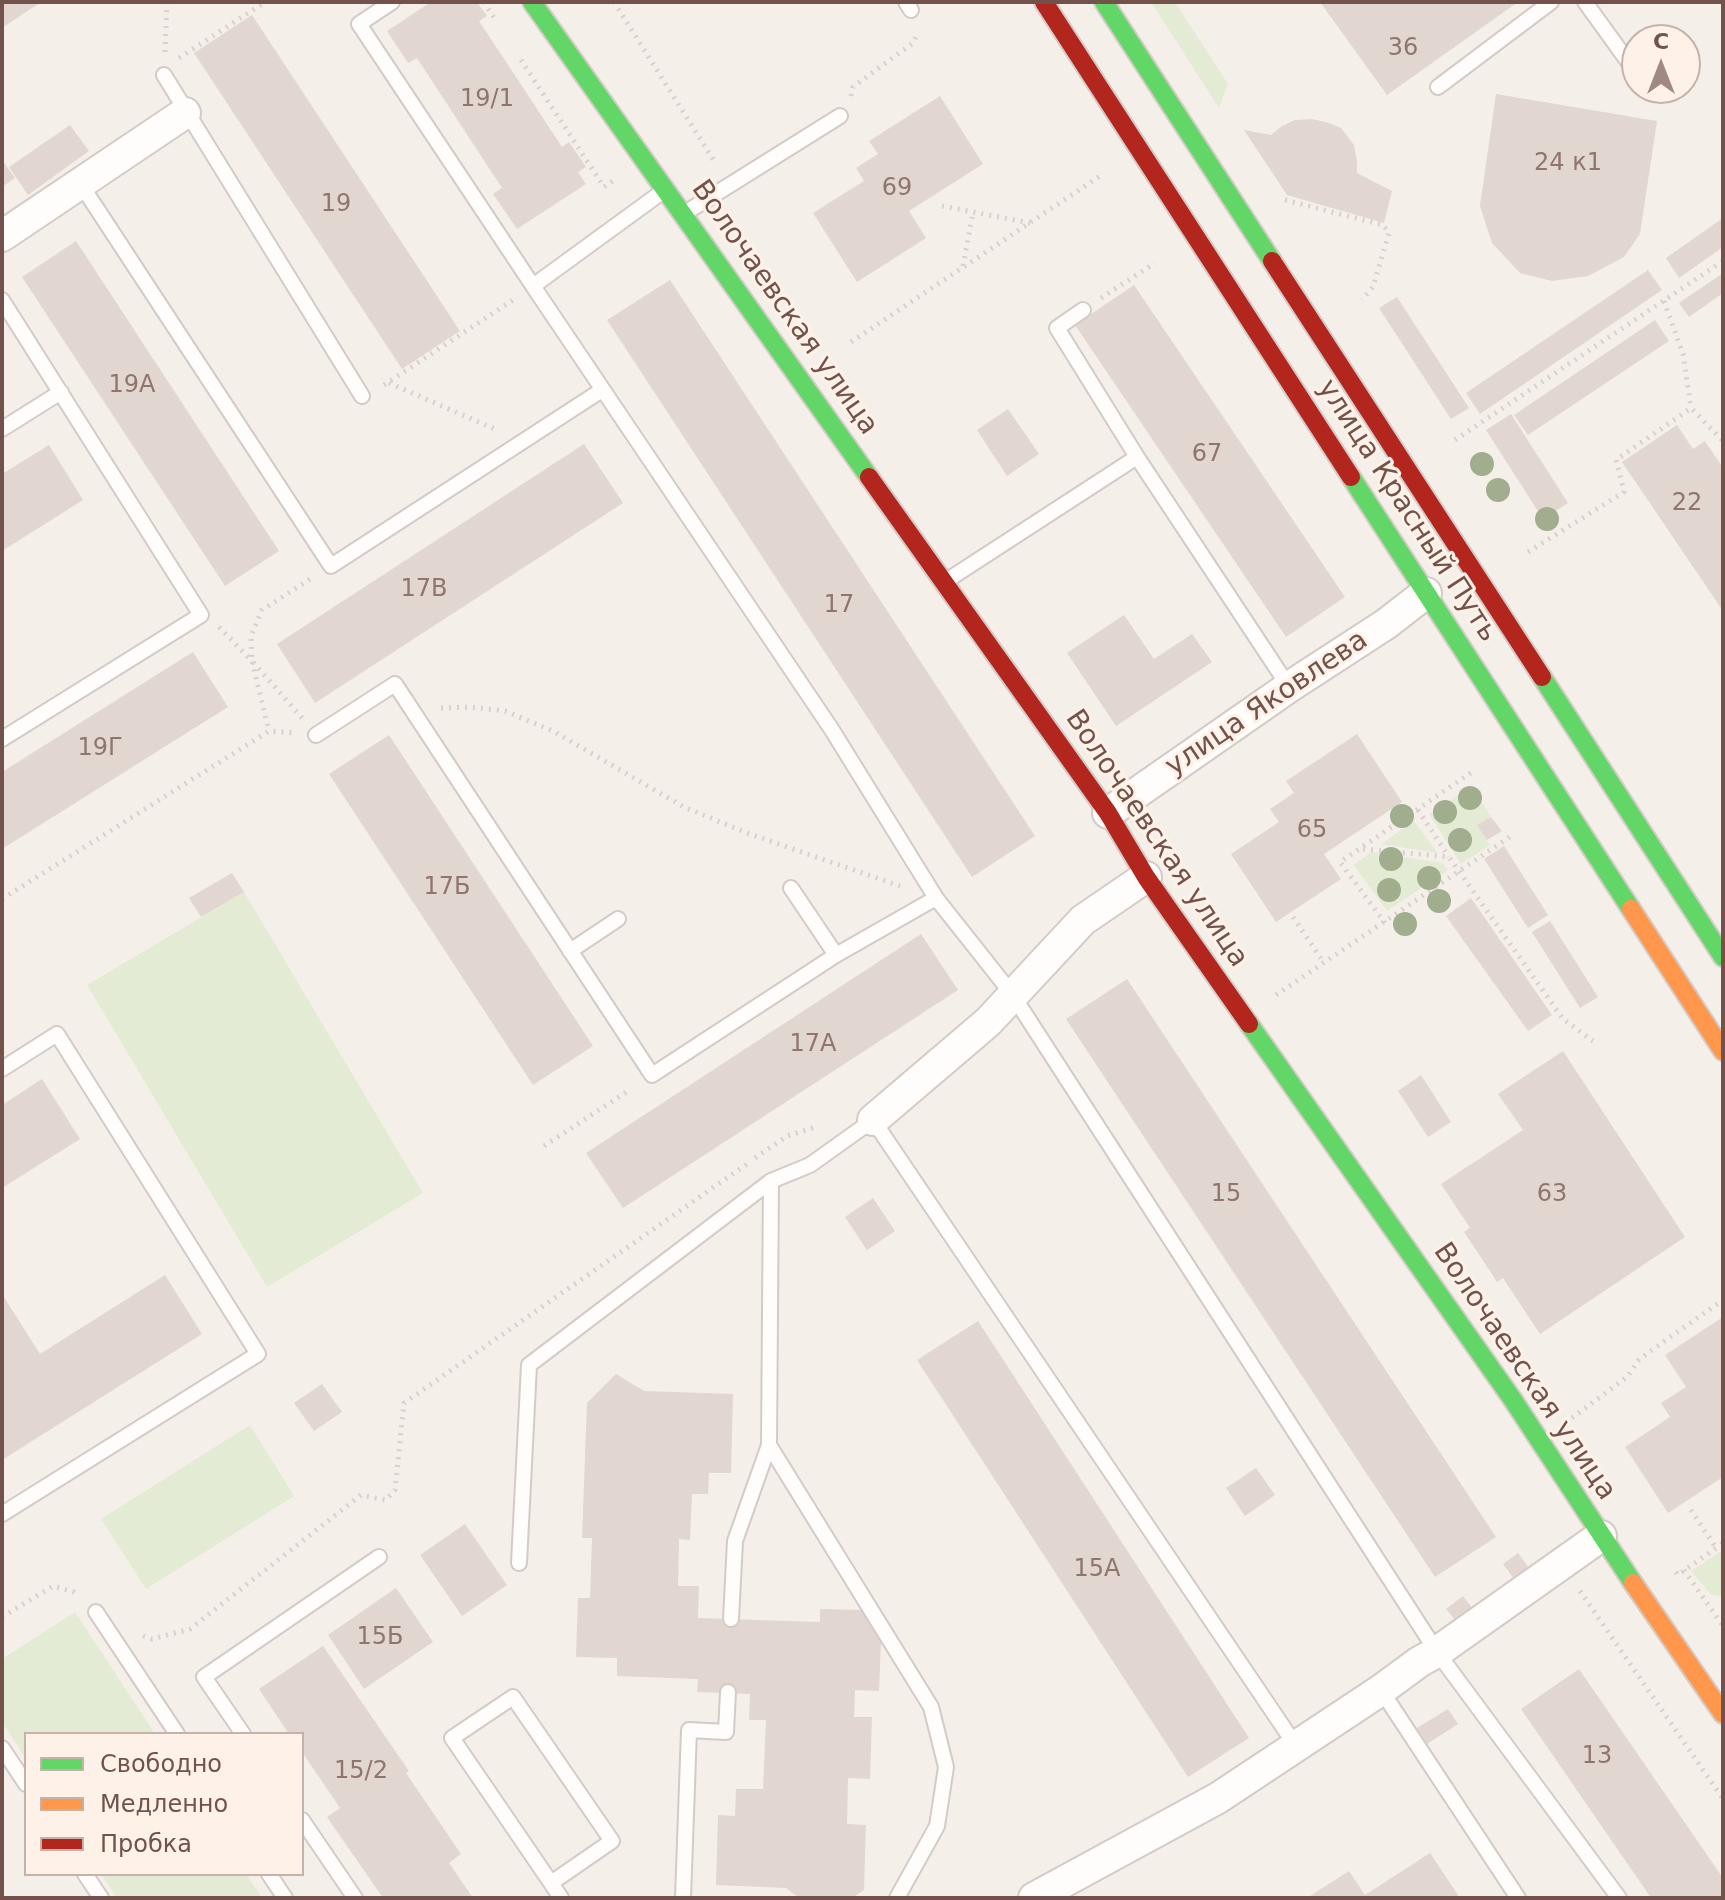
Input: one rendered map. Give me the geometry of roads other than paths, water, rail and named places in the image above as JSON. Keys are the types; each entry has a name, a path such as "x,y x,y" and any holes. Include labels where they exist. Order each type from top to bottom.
{"main road":[{"name":"Волочаевская улица","path":"532,2 1108,813 1146,877 1513,1400 1601,1536 1723,1714"},
{"name":"улица Красный Путь","path":"1044,2 1447,574 1723,957"},
{"name":"улица Красный Путь","path":"1104,2 1447,574 1723,1051"}],"street":[{"path":"2,236 185,113"},
{"name":"улица Яковлева","path":"1108,813 1289,687 1386,624 1447,574"},
{"path":"873,1120 988,1022 1083,920 1146,877"},
{"path":"1034,1898 1218,1798 1437,1652 1601,1536"}],"lane":[{"path":"392,2 359,24 832,730 936,898 1012,994 1437,1652 1619,1898"},
{"path":"1438,87 1551,2"},
{"path":"1585,2 1621,52"},
{"path":"164,75 362,396"},
{"path":"683,214 840,116"},
{"path":"80,183 331,566 602,390"},
{"path":"533,286 666,189"},
{"path":"2,300 201,615 2,739"},
{"path":"1083,310 1057,328 1137,457 1289,687"},
{"path":"2,429 61,392"},
{"path":"943,583 1137,457"},
{"path":"316,735 395,684 652,1075 836,955 936,898"},
{"path":"791,888 836,955"},
{"path":"570,951 618,919"},
{"path":"2,1069 57,1034 258,1354 2,1514"},
{"path":"519,1563 529,1365 771,1181 810,1165 873,1120 1296,1746"},
{"path":"731,1619 735,1541 769,1445 771,1181"},
{"path":"769,1445 931,1707 946,1767 937,1826 897,1898"},
{"path":"242,1732 204,1677 379,1557"},
{"path":"96,1612 176,1732"},
{"path":"1381,1690 1518,1898"},
{"path":"683,1898 689,1730 726,1732 728,1692"},
{"path":"551,1883 612,1841 513,1697 452,1738 561,1898"},
{"path":"2,1748 24,1781"},
{"path":"304,1823 355,1898"},
{"path":"86,1876 101,1898"},
{"path":"270,1876 285,1898"}]}
